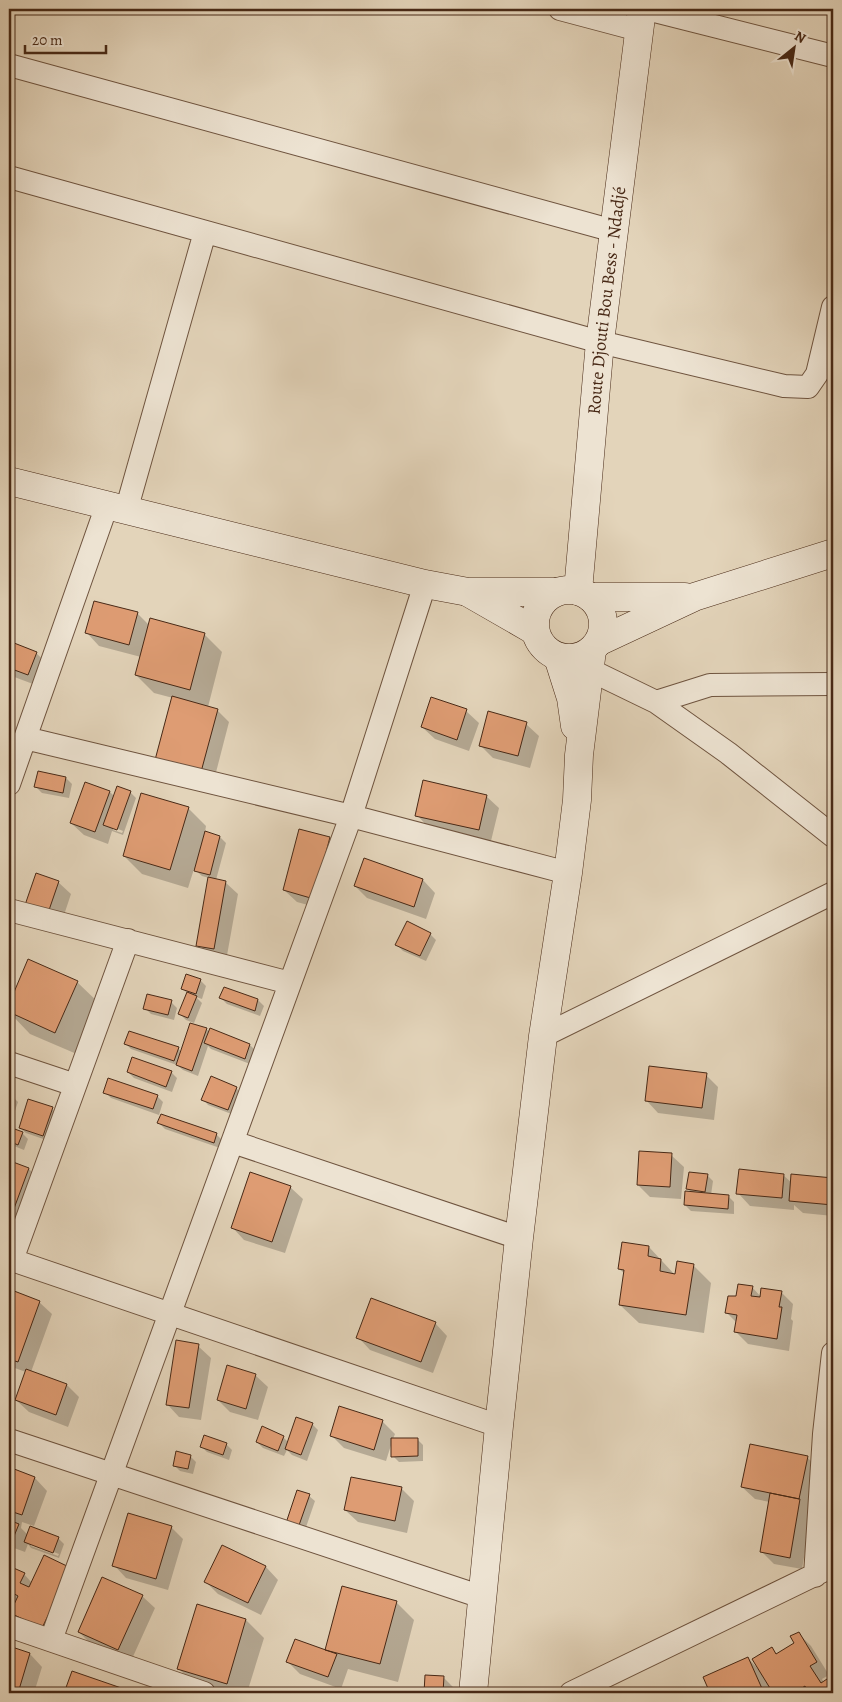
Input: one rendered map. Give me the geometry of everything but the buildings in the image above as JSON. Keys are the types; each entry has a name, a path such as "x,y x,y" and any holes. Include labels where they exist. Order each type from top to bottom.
{"main road":[{"name":"Route Djouti Bou Bess - Ndadjé","path":"575,594 600,342 643,16"},
{"path":"9,481 424,584 468,592 694,597"},
{"path":"473,1693 519,1238 543,1036 568,873 577,800 579,755 594,654 603,629 603,617 599,606 575,594 546,598 538,608 535,619 535,631 539,642 547,651 558,657 570,659 594,654 694,597 833,552"},
{"path":"468,592 535,631"},
{"path":"558,657 571,698 579,755"}],"street":[{"path":"560,9 643,16 833,56"},
{"path":"9,65 614,231"},
{"path":"9,177 600,342 784,386 808,387 817,374 833,306"},
{"path":"9,784 25,738 117,508 206,232"},
{"path":"51,1640 351,816 424,584"},
{"path":"594,654 656,702 728,753 833,836"},
{"path":"656,702 710,685 833,684"},
{"path":"25,738 351,816 568,873"},
{"path":"543,1036 833,893"},
{"path":"9,910 290,983"},
{"path":"128,940 10,1260 499,1426"},
{"path":"9,1063 76,1085"},
{"path":"233,1142 519,1238"},
{"path":"571,1693 824,1571 824,1434 833,1353"},
{"path":"9,1440 482,1597"},
{"path":"9,1626 204,1693"}]}
